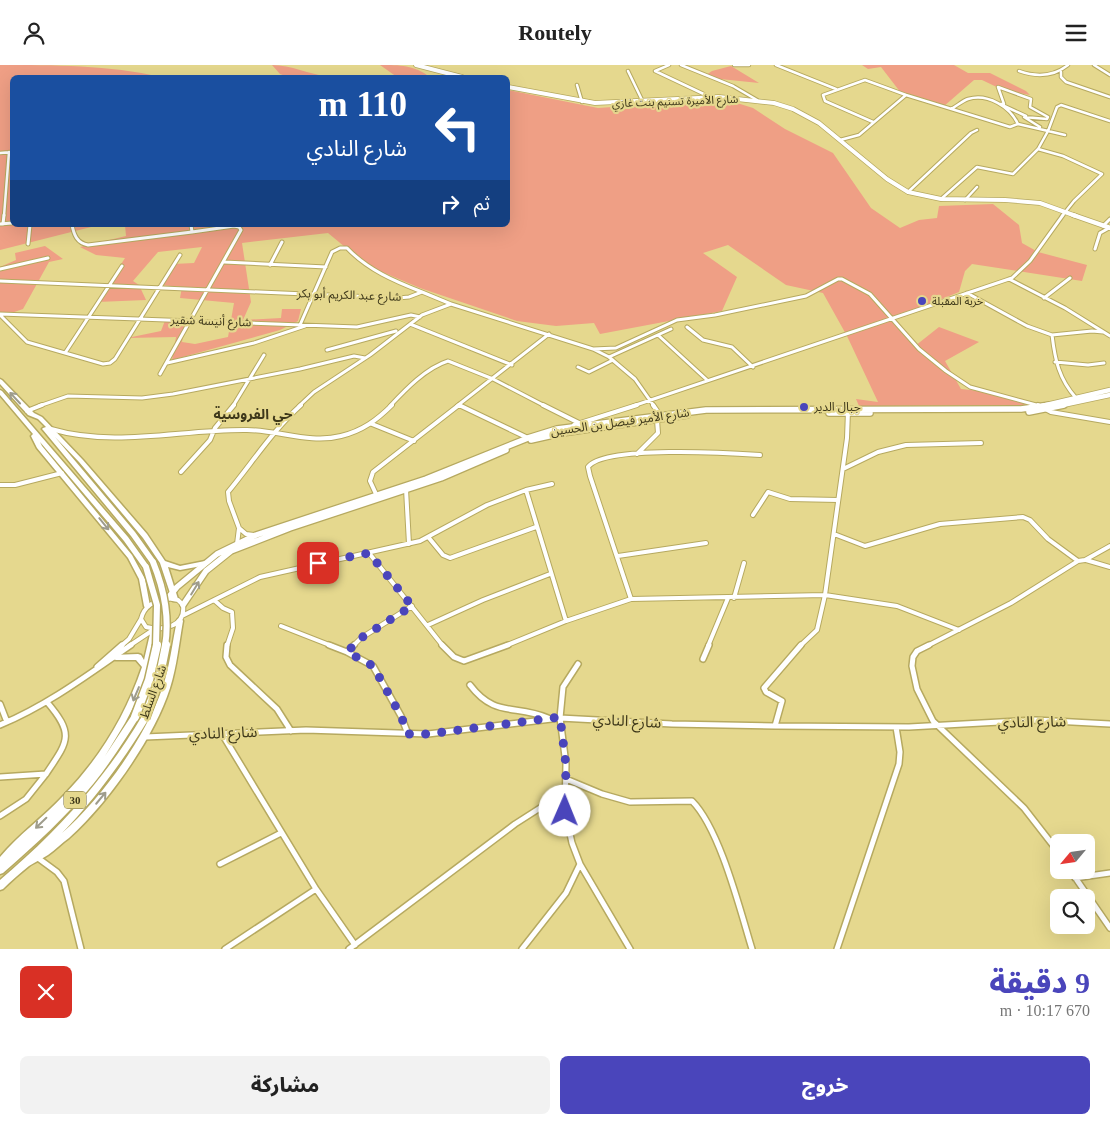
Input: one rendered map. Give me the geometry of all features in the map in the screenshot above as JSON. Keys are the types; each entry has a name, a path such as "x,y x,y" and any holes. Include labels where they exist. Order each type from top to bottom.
{"main road":[{"name":"شارع السلط","path":"0,381 81,471 150,556 163,589 167,627 164,660 158,684 145,718 122,757 93,795 61,830 0,886"},
{"path":"0,392 32,430 39,447 66,474 130,557 142,579 147,607"},
{"path":"29,412 51,429 140,529 163,563 174,591 172,599"},
{"name":"شارع السلط","path":"0,870 44,832 79,797 104,765 135,717 149,683 157,654 158,625 153,589 146,567 136,552 66,474"},
{"path":"163,563 180,568 205,563"},
{"path":"26,864 38,858 88,813 110,787 145,737 166,689 182,618"},
{"path":"0,863 68,797 111,742 126,716 146,668 154,630"},
{"path":"116,657 138,657 146,668"}],"street":[{"path":"416,65 454,75"},
{"path":"669,65 655,71 710,97"},
{"path":"681,65 733,86 756,100"},
{"path":"734,65 749,65"},
{"path":"776,65 836,89"},
{"path":"1068,65 1060,77 1066,83 1110,97"},
{"path":"1094,65 1110,75"},
{"path":"628,71 643,102"},
{"path":"1019,71 1033,76 1062,72"},
{"path":"873,122 825,101 823,95 867,80 906,95 1006,127 1018,124 1065,135"},
{"path":"578,85 582,101"},
{"name":"شارع الأميرة تسنيم بنت غازي","path":"510,87 599,103 710,97 756,100 781,105 798,111 819,123 887,179 908,192 941,199 1035,201 1109,228"},
{"path":"952,109 971,99 979,98 1000,104 1026,117 1047,119 1048,117 1030,107 1031,99 1028,96 998,87 1004,104 1000,104"},
{"path":"840,141 859,135 906,95"},
{"path":"1000,104 1014,116 1018,124"},
{"path":"941,199 977,167 1013,174 1038,149 1048,131 1054,111 1060,105 1110,121"},
{"path":"1026,117 1024,117 1034,124 1045,128"},
{"path":"908,192 971,133 977,130"},
{"path":"564,428 707,380 753,367 1009,279 1027,265 1066,211 1102,173 1063,155 1038,149"},
{"path":"2,224 10,160"},
{"path":"965,200 977,187"},
{"path":"1103,226 1110,219"},
{"path":"28,244 30,227"},
{"path":"72,227 74,235 79,243 83,245 192,233 228,227"},
{"path":"191,227 192,233"},
{"path":"160,374 235,243 240,228 237,227"},
{"path":"1095,249 1100,235 1109,228"},
{"path":"270,265 282,242"},
{"path":"300,325 333,250 346,248 371,270 422,292 451,304 593,349 609,357 635,379 651,400 659,417 658,433 637,454"},
{"path":"0,314 24,341 108,364 112,362 180,255"},
{"path":"1,269 48,257"},
{"path":"224,262 326,267"},
{"path":"65,353 122,266"},
{"path":"1044,298 1070,278"},
{"path":"593,349 610,350 676,320 715,315 806,296 840,279 865,290 920,349 946,371 970,387 1063,415 1110,421"},
{"path":"1009,279 1110,336"},
{"name":"شارع عبد الكريم أبو بكر","path":"0,281 402,297 422,292"},
{"path":"967,292 1027,326 1052,335 1092,331 1104,332"},
{"path":"237,544 238,528 228,492 287,417 314,392 365,358 398,331 420,317 451,304"},
{"name":"شارع أنيسة شقير","path":"0,314 357,327 411,315 420,317"},
{"path":"294,324 295,330"},
{"path":"409,324 420,326 512,365"},
{"path":"166,363 254,343 307,326"},
{"path":"687,327 703,340 732,347 753,367"},
{"path":"1092,331 1096,327"},
{"path":"609,357 671,329"},
{"path":"327,350 398,331"},
{"path":"376,494 370,486 370,476 549,334"},
{"path":"658,335 707,380"},
{"path":"1052,335 1055,362 1060,377 1076,398"},
{"path":"621,346 626,349"},
{"path":"181,472 208,442 213,432 251,379 264,355"},
{"path":"29,412 50,401 68,396 142,398 251,379 354,356 365,358"},
{"path":"578,367 589,372 613,360"},
{"path":"51,429 82,437 110,438 245,430 292,437 326,439 345,436 372,424 411,385 445,362 452,362 493,379 580,423"},
{"path":"1055,362 1088,365 1104,363"},
{"name":"شارع الأمير فيصل بن الحسين","path":"1044,408 1110,390"},
{"name":"شارع الأمير فيصل بن الحسين","path":"183,605 206,571 231,551 290,528 406,488 441,478 535,439 659,417 720,413 848,411 1014,413 1110,395"},
{"path":"459,405 528,438"},
{"path":"774,726 782,701 766,692 764,688 803,642 817,630 825,595 834,534 843,469 848,411"},
{"name":"شارع الأمير فيصل بن الحسين","path":"174,591 217,554 256,535 376,494 406,488 528,438 564,428 646,419"},
{"path":"372,424 414,441"},
{"path":"843,469 878,452 906,445 981,443"},
{"path":"631,599 588,467 592,462 637,454 714,453 760,455"},
{"path":"0,485 15,485 66,474"},
{"path":"141,619 146,627 154,630 167,629 214,600 260,577 429,538 481,508 526,490 552,484"},
{"path":"406,488 409,544"},
{"path":"526,490 550,574 566,621"},
{"path":"753,515 768,492 790,499 838,500"},
{"path":"834,534 857,544 868,545 940,524 1023,517 1030,519 1048,539 1078,561"},
{"path":"429,538 443,555 450,558 536,527"},
{"path":"238,528 246,534 256,535"},
{"path":"618,556 706,543"},
{"path":"1050,841 1026,810 952,737 937,726 926,709 915,683 912,659 917,651 1037,588 1078,561 1086,560 1110,546"},
{"path":"369,553 453,657 466,662 566,621 631,599 825,595 897,607 959,630"},
{"path":"1086,560 1110,567"},
{"path":"734,598 744,563"},
{"path":"428,625 483,600 550,574"},
{"path":"703,659 728,598"},
{"path":"86,676 129,639 141,619 142,613 154,601 172,599 183,605 182,618"},
{"path":"214,600 223,608 232,612 233,624 226,651 229,663 279,709 287,719 291,731"},
{"path":"347,652 361,638 412,606"},
{"path":"281,626 347,652 373,666 398,711 408,734"},
{"path":"0,725 47,702 154,630"},
{"path":"578,664 563,687 561,694 560,717 566,779 567,823 580,864 630,949"},
{"path":"470,685 477,695 490,706 535,712 548,718"},
{"path":"0,816 28,799 61,751 66,733 66,725 47,702"},
{"path":"0,704 7,722"},
{"name":"شارع النادي","path":"145,737 291,731 428,734 560,717 672,724 774,726 896,727 1035,720 1110,724"},
{"path":"837,949 899,764 900,752 896,727"},
{"path":"222,734 316,889 355,945"},
{"path":"0,777 46,775"},
{"path":"566,779 605,795 631,803 689,801 698,805 706,820 737,899 752,949"},
{"path":"349,949 515,824 565,792"},
{"path":"220,864 281,833"},
{"path":"38,858 64,881 81,949"},
{"path":"522,949 566,893 580,864"},
{"path":"1095,875 1110,873"},
{"path":"1076,879 1110,928"},
{"path":"225,949 316,889"}],"shaded area":[{"path":"0,65 101,68 151,75 10,75 10,227 91,227 0,250"},
{"path":"272,65 286,66 319,75 283,75"},
{"path":"380,65 406,67 427,75 394,75"},
{"path":"862,65 954,65 968,73 990,73 1026,91 1030,95 1003,90 982,80 974,80 943,107 901,93 881,67 868,69"},
{"path":"731,66 759,83 720,79 706,75 712,71"},
{"path":"510,90 598,108 712,100 737,103 753,108 785,129 833,153 871,208 900,228 919,220 937,218 939,206 993,204 1019,225 1022,243 1038,252 1087,265 1082,281 972,264 965,271 959,292 893,319 915,346 939,327 979,342 945,361 961,389 990,392 1023,399 1025,405 859,406 856,399 878,402 847,336 823,293 786,285 728,245 703,253 737,277 722,311 600,334 594,323 556,326 517,321 420,288 368,266 328,233 242,243 251,302 243,320 281,318 282,309 301,309 298,321 280,330 172,360 176,337 127,338 161,331 166,318 186,318 182,342 195,344 228,337 234,303 180,298 182,287 160,285 173,264 194,263 202,247 158,252 133,281 139,285 146,300 97,302 125,258 96,255 80,247 126,236 125,227 510,227"},
{"path":"45,246 63,259 49,262 23,309 0,317 0,267 16,260 15,253"}],"place":[{"name":"خربة المقبلة","path":"922,301"},
{"name":"جبال الدير","path":"804,407"}],"district":[{"name":"حي الفروسية","path":"253,414"}],"route":[{"path":"318,563 369,553 412,606 361,638 347,652 373,666 396,705 408,734 428,734 560,717 566,765 565,811"}]}
